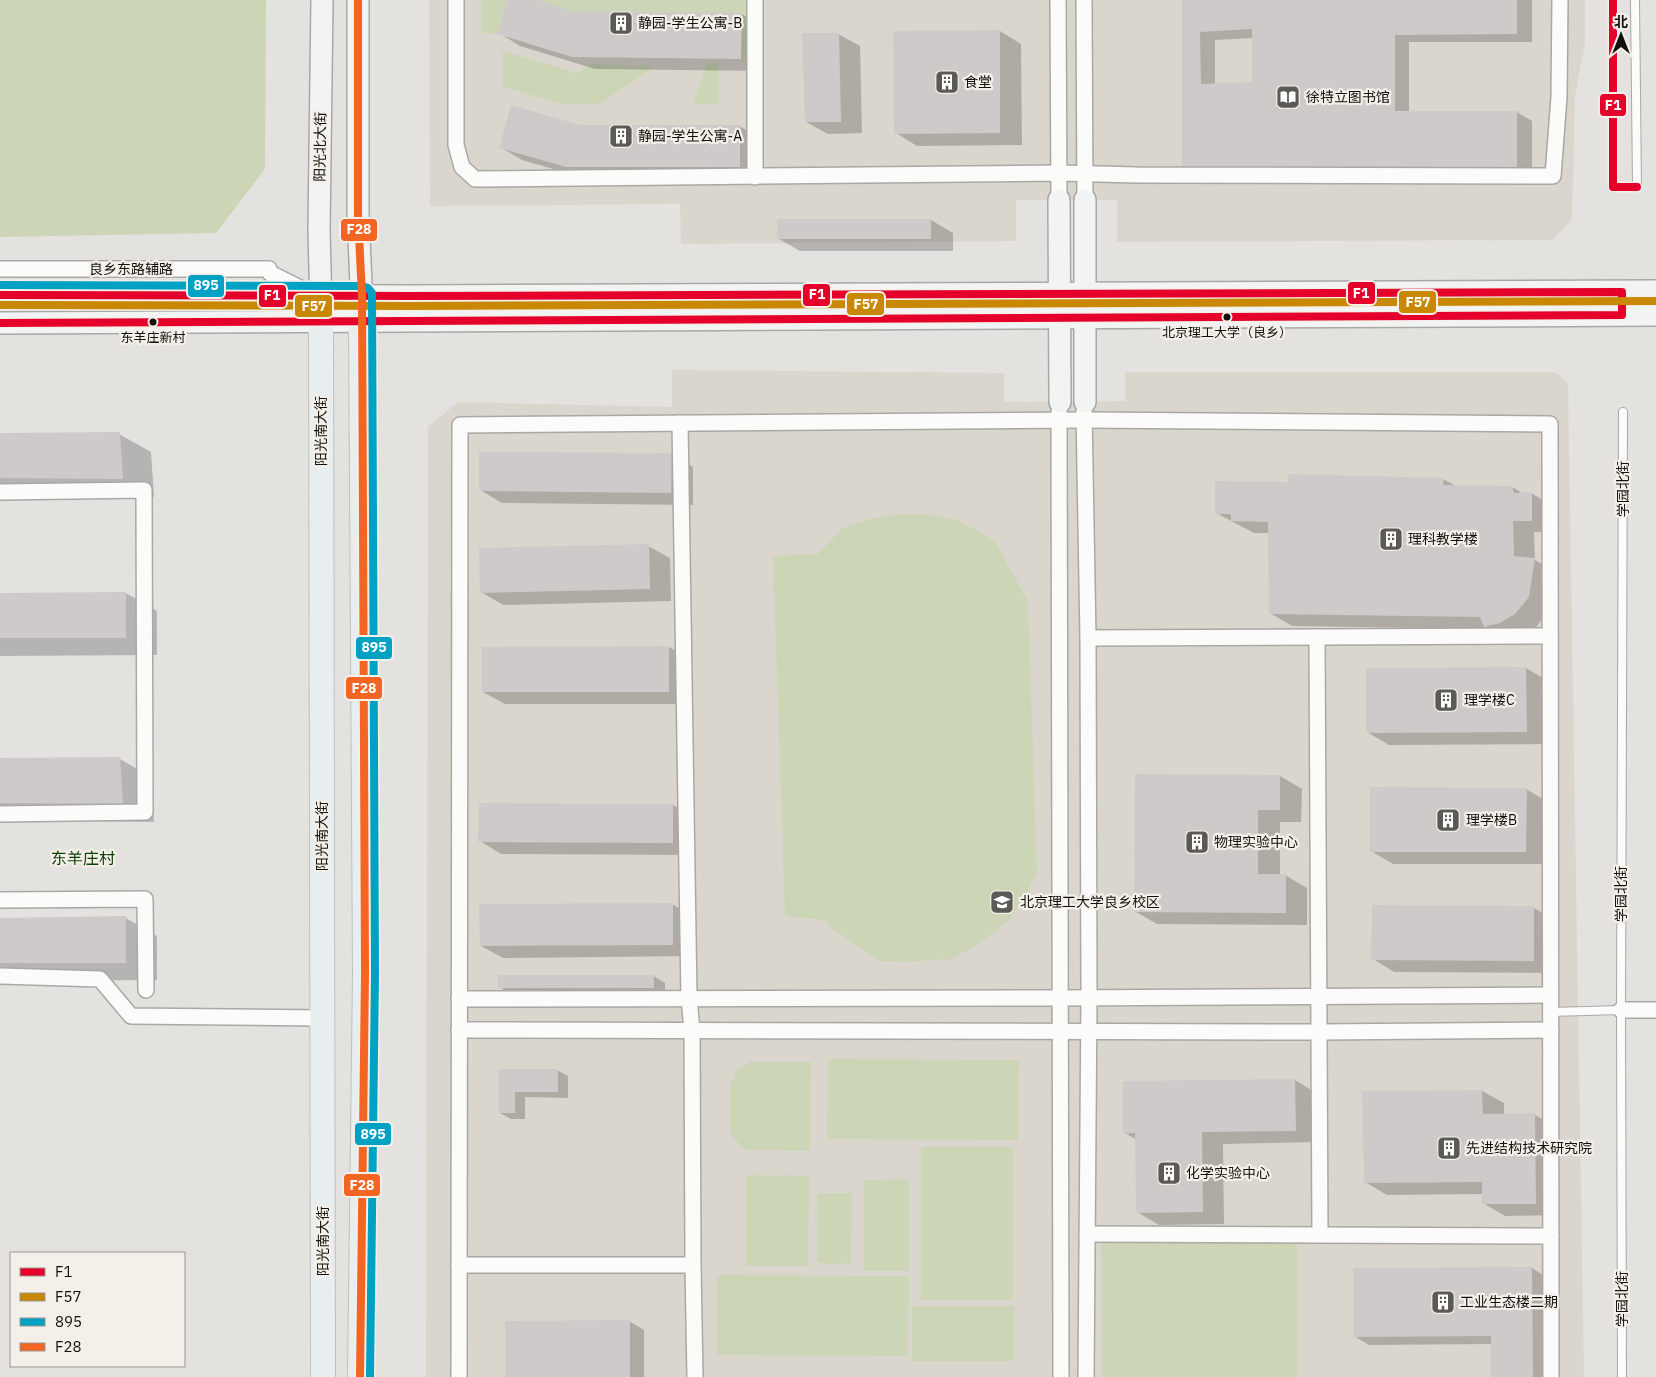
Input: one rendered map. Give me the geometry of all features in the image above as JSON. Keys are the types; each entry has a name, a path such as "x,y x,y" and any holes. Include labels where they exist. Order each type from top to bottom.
{"main road":[{"name":"阳光北大街","path":"317,295 322,0"},
{"path":"358,0 358,214 362,296 364,974 360,1377"},
{"path":"1059,200 1060,411"},
{"path":"1084,411 1085,200"},
{"path":"0,295 362,296 1656,291"},
{"path":"1622,292 1622,315"},
{"name":"阳光南大街","path":"317,295 321,322 323,1377"},
{"path":"0,323 1656,316"}],"street":[{"path":"456,0 456,144 462,167 475,179 1059,173 1136,175 1553,176 1559,97 1560,0"},
{"path":"755,0 755,176"},
{"path":"1058,0 1059,200"},
{"path":"1084,0 1085,200"},
{"name":"良乡东路辅路","path":"0,269 268,268 270,273 317,295"},
{"path":"1060,411 1061,1377"},
{"path":"459,1377 460,425 680,424 1060,411 1550,424 1549,995 1551,1030 1551,1377"},
{"path":"1084,411 1088,638 1089,998 1086,1377"},
{"path":"680,424 689,998 692,1030 692,1265 695,1377"},
{"path":"0,492 144,490 145,802 145,812 0,814"},
{"path":"1088,638 1550,636"},
{"path":"1317,637 1320,1235"},
{"path":"0,900 145,899 146,990"},
{"path":"0,976 100,979 131,1016 322,1018"},
{"path":"459,999 1549,995"},
{"path":"1621,1010 1656,1010"},
{"path":"459,1030 1319,1032 1551,1030"},
{"path":"1087,1234 1551,1236"},
{"path":"459,1265 692,1265"}],"lane":[{"path":"1613,0 1612,187 1637,187 1635,0"},
{"name":"学园北街","path":"1622,1377 1623,412"},
{"path":"1550,1012 1621,1010"}],"shaded area":[{"path":"429,0 1585,0 1585,44 1575,96 1572,219 1553,240 1117,242 1117,200 1016,200 1016,241 681,244 680,204 430,206"},
{"name":"北京理工大学良乡校区","path":"672,370 1004,373 1004,402 1125,401 1125,372 1555,372 1568,383 1584,1377 426,1377 428,427 458,402 672,407"}],"green space":[{"path":"0,0 266,0 265,169 216,233 0,237"},
{"path":"481,0 508,0 497,34 481,32"},
{"path":"537,0 755,0 755,59 741,59 741,13 574,12"},
{"path":"503,51 577,73 592,64 654,67 600,104 560,104 502,86"},
{"path":"707,63 719,63 719,104 693,104"},
{"path":"901,514 925,514 953,519 973,528 995,542 1028,601 1037,872 1024,898 1009,920 989,937 953,959 904,962 881,961 837,933 824,920 785,916 773,556 818,554 843,528 869,519"},
{"path":"828,1059 1019,1060 1018,1140 827,1139"},
{"path":"749,1062 811,1062 810,1151 745,1150 730,1134 730,1085 736,1072"},
{"path":"921,1147 1013,1147 1013,1300 921,1300"},
{"path":"746,1175 809,1176 808,1266 746,1266"},
{"path":"909,1179 909,1271 864,1271 864,1180"},
{"path":"817,1193 852,1193 851,1264 817,1263"},
{"path":"1102,1243 1297,1243 1297,1377 1102,1377"},
{"path":"717,1275 909,1276 908,1356 717,1355"},
{"path":"912,1306 1014,1306 1014,1361 912,1361"}],"building":[{"name":"静园-学生公寓-B","path":"508,0 537,0 574,12 742,13 741,59 572,57 497,34"},
{"name":"徐特立图书馆","path":"1182,0 1517,0 1517,34 1395,35 1395,111 1517,111 1517,173 1182,173","holes":["1252,29 1252,82 1201,84 1200,32"]},
{"name":"食堂","path":"1000,30 1000,133 894,134 893,31"},
{"path":"802,33 839,33 841,122 805,122"},
{"name":"静园-学生公寓-A","path":"511,105 580,125 740,125 740,167 566,167 499,148"},
{"path":"777,219 931,219 931,239 777,239"},
{"path":"120,432 123,479 0,478 0,433"},
{"path":"479,452 672,453 671,493 479,491"},
{"name":"理科教学楼","path":"1288,474 1444,478 1443,485 1512,486 1514,493 1532,492 1532,521 1513,521 1514,556 1535,558 1529,597 1515,614 1500,623 1484,627 1480,617 1269,614 1268,522 1231,521 1231,514 1215,514 1215,481 1288,482"},
{"path":"649,544 650,589 480,593 479,548"},
{"path":"126,592 126,638 0,638 0,593"},
{"path":"669,646 669,692 482,692 482,647"},
{"name":"理学楼C","path":"1526,667 1527,732 1366,733 1366,668"},
{"path":"120,757 123,804 0,803 0,758"},
{"name":"物理实验中心","path":"1135,774 1280,775 1280,810 1258,810 1258,874 1286,874 1286,913 1134,912"},
{"name":"理学楼B","path":"1370,787 1527,788 1526,852 1370,852"},
{"path":"479,803 673,804 673,843 478,842"},
{"path":"673,903 673,945 480,946 479,904"},
{"path":"1372,905 1534,906 1534,961 1371,960"},
{"path":"126,916 126,963 0,963 0,918"},
{"path":"498,975 654,975 654,988 498,988"},
{"path":"499,1069 558,1069 558,1092 515,1092 515,1113 499,1113"},
{"name":"化学实验中心","path":"1295,1079 1296,1131 1202,1132 1203,1212 1136,1213 1135,1133 1123,1134 1123,1081"},
{"name":"先进结构技术研究院","path":"1482,1090 1483,1114 1535,1113 1536,1204 1482,1204 1482,1182 1364,1183 1362,1091"},
{"name":"工业生态楼二期","path":"1532,1267 1533,1377 1491,1377 1491,1336 1353,1337 1353,1268"},
{"path":"630,1320 630,1377 505,1377 505,1321"}],"transit line":[{"name":"F28","path":"358,0 358,214 362,296 365,973 360,1377"},
{"name":"F1","path":"1613,0 1613,187 1637,187"},
{"name":"895","path":"0,285 362,286 368,288 372,293 375,973 370,1377"},
{"name":"F1","path":"0,295 410,296 1622,292 1622,315 0,323"},
{"name":"F57","path":"0,305 410,306 1656,301"}],"place":[{"name":"静园-学生公寓-B","path":"621,23"},
{"name":"食堂","path":"947,82"},
{"name":"徐特立图书馆","path":"1288,97"},
{"name":"静园-学生公寓-A","path":"621,136"},
{"name":"北京理工大学（良乡）","path":"1227,317"},
{"name":"东羊庄新村","path":"153,322"},
{"name":"理科教学楼","path":"1391,539"},
{"name":"理学楼C","path":"1446,700"},
{"name":"理学楼B","path":"1448,820"},
{"name":"物理实验中心","path":"1197,842"},
{"name":"北京理工大学良乡校区","path":"1002,902"},
{"name":"先进结构技术研究院","path":"1449,1148"},
{"name":"化学实验中心","path":"1169,1173"},
{"name":"工业生态楼二期","path":"1443,1302"}],"district":[{"name":"东羊庄村","path":"83,858"}]}
